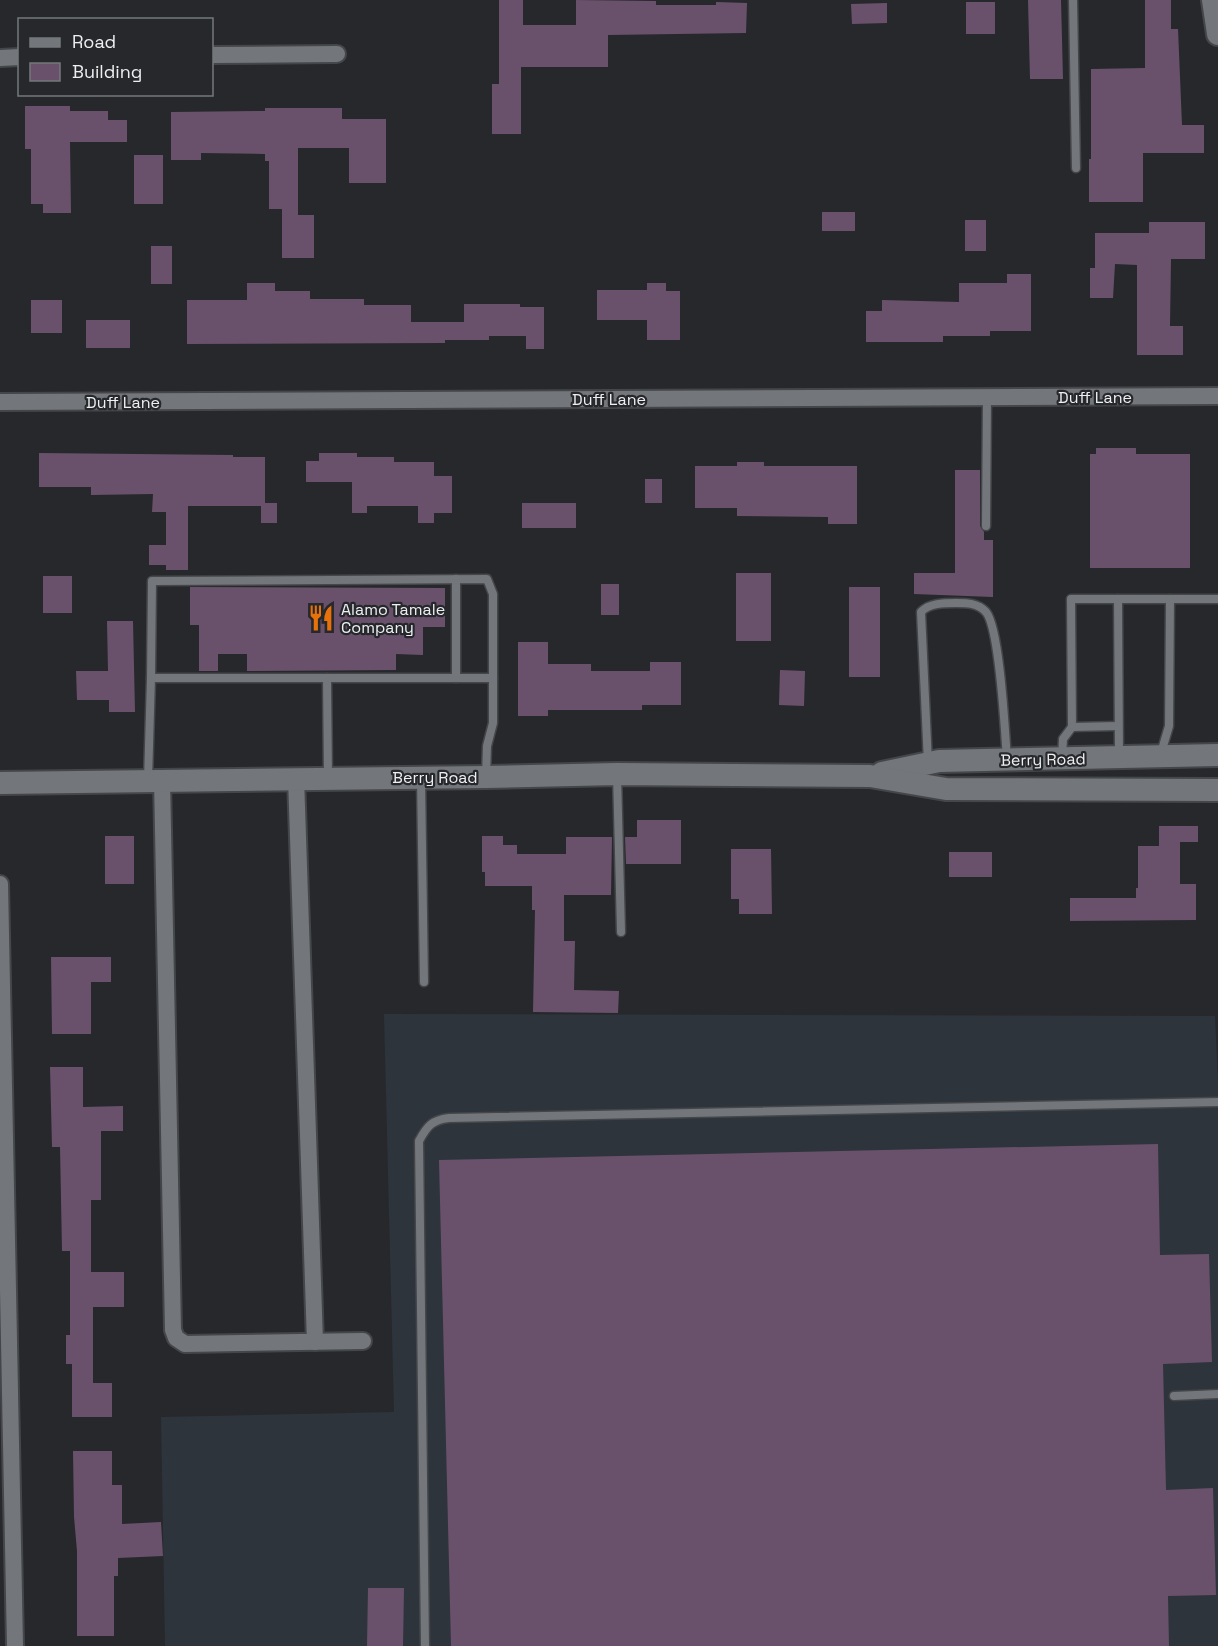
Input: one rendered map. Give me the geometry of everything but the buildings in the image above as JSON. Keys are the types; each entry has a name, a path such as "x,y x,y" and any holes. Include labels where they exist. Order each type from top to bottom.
{"street":[{"path":"1214,0 1218,34"},
{"path":"213,55 337,54"},
{"path":"0,58 18,57"},
{"name":"Duff Lane","path":"0,402 1218,396"},
{"name":"Berry Road","path":"870,776 939,761 1218,755"},
{"name":"Berry Road","path":"0,783 617,774 870,776 946,789 1218,790"},
{"path":"296,778 315,1342"},
{"path":"155,780 173,1330 176,1338 185,1344 363,1341"},
{"path":"0,884 15,1646"}],"lane":[{"path":"1073,0 1076,168"},
{"path":"986,526 987,397"},
{"path":"456,579 456,678"},
{"path":"155,780 152,581 487,579 493,594 493,723 487,746 486,777"},
{"path":"1062,759 1063,739 1072,727 1071,599 1218,599"},
{"path":"1118,599 1119,757"},
{"path":"1160,756 1169,726 1170,599"},
{"path":"928,764 921,612 926,607 947,603 971,603 986,613 994,636 1002,691 1007,760"},
{"path":"152,678 493,678"},
{"path":"327,678 328,778"},
{"path":"1072,727 1118,726"},
{"path":"617,774 621,932"},
{"path":"421,777 424,982"},
{"path":"425,1646 419,1141 427,1126 437,1120 449,1118 1218,1102"},
{"path":"1174,1396 1218,1394"}],"shaded area":[{"path":"384,1014 1215,1016 1218,1081 1218,1646 165,1646 161,1417 394,1412"}],"place":[{"name":"Alamo Tamale Company","path":"321,618"}]}
